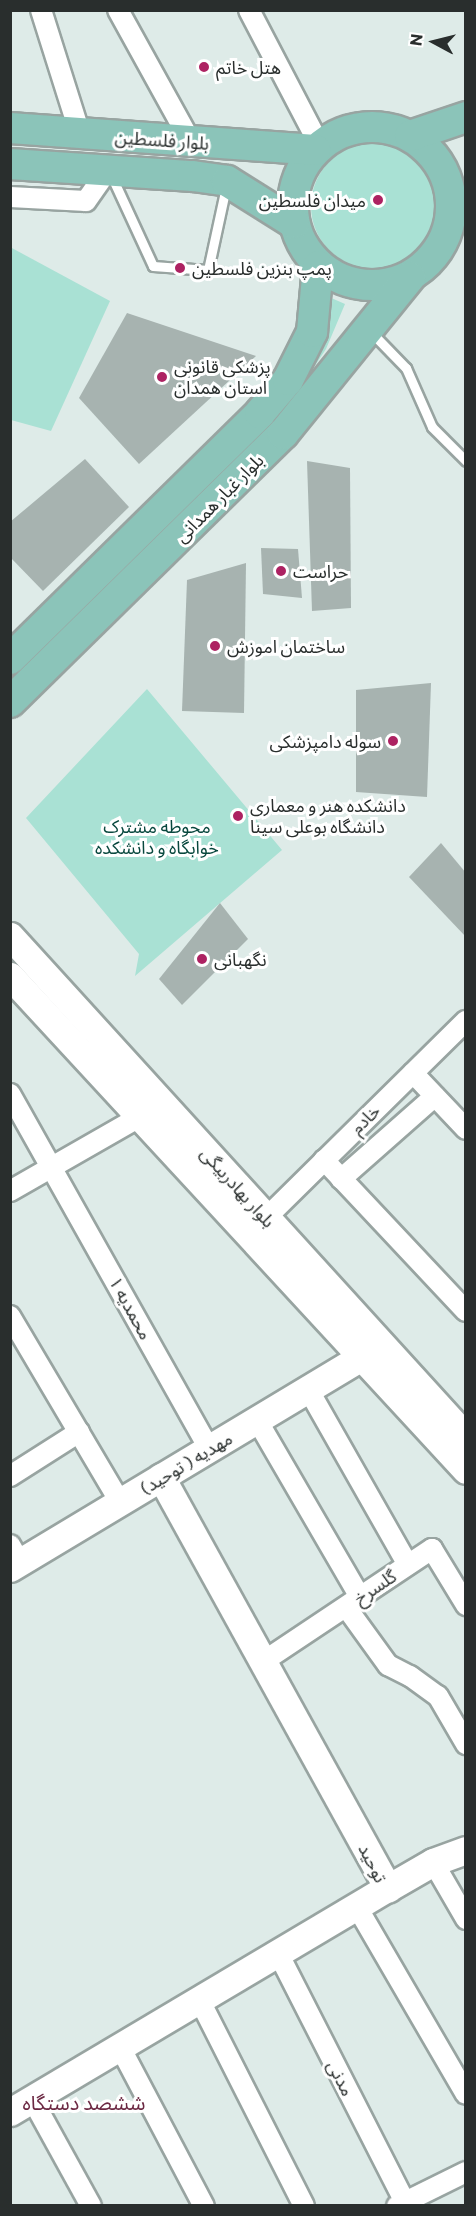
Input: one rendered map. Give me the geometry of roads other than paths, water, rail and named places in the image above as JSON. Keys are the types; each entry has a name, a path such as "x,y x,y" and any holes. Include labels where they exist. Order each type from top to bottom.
{"main road":[{"path":"410,136 465,117"},
{"path":"443,243 451,219 451,195 444,171 434,158 410,136 388,128 364,127 341,133 317,148 299,174 293,198 294,224 303,246 318,266 339,279 362,286 387,285 410,277 429,263 443,243 465,220"},
{"name":"بلوار فلسطین","path":"10,128 80,135 317,148"},
{"name":"بلوار فلسطین","path":"10,164 227,181 294,224"},
{"name":"بلوار غبار همدانی","path":"10,659 260,413 288,380 312,332 318,266"},
{"name":"بلوار غبار همدانی","path":"10,702 283,434 410,277"}],"street":[{"path":"41,10 80,135"},
{"path":"118,10 191,142"},
{"path":"249,10 317,148"},
{"path":"10,197 86,201 108,170"},
{"name":"بلوار بهادربیگی","path":"10,936 266,1218 465,1470"},
{"name":"بلوار بهادربیگی","path":"10,976 140,1117 370,1349 465,1437"},
{"name":"خادم","path":"266,1218 465,1021"},
{"path":"413,1073 465,1129"},
{"name":"محمدیه ۱","path":"10,1094 53,1167 209,1449"},
{"path":"341,1179 435,1096"},
{"path":"10,1191 140,1117"},
{"path":"324,1160 465,1311"},
{"path":"10,1316 120,1502"},
{"name":"مهدیه ( توحید)","path":"14,1558 161,1478 370,1349"},
{"path":"308,1389 408,1565"},
{"path":"256,1420 388,1665 410,1676 438,1696 464,1739"},
{"path":"10,1476 79,1432"},
{"name":"توحید","path":"91,2205 21,2105 388,1888 161,1478"},
{"name":"گلسرخ","path":"264,1661 432,1549 465,1605"},
{"path":"388,1888 434,1862 465,1850"},
{"path":"434,1862 465,1919"},
{"path":"357,1907 465,2094"},
{"name":"مدنی","path":"278,1953 403,2204"},
{"path":"199,1999 304,2205"},
{"path":"120,2047 204,2205"},
{"path":"403,2204 465,2172"}],"lane":[{"path":"108,170 153,267 208,270 227,181"},
{"path":"369,329 406,368 432,427 465,461"}],"place":[{"name":"هتل خاتم","path":"204,67"},
{"name":"میدان فلسطین","path":"378,200"},
{"name":"پمپ بنزین فلسطین","path":"180,268"},
{"name":"پزشکی قانونی استان همدان","path":"162,377"},
{"name":"حراست","path":"281,571"},
{"name":"ساختمان اموزش","path":"215,646"},
{"name":"سوله دامپزشکی","path":"393,741"},
{"name":"دانشکده هنر و معماری دانشگاه بوعلی سینا","path":"238,816"},
{"name":"نگهبانی","path":"202,959"}],"district":[{"name":"ششصد دستگاه","path":"84,2102"}],"park label":[{"name":"محوطه مشترک خوابگاه و دانشکده","path":"157,837"}]}
